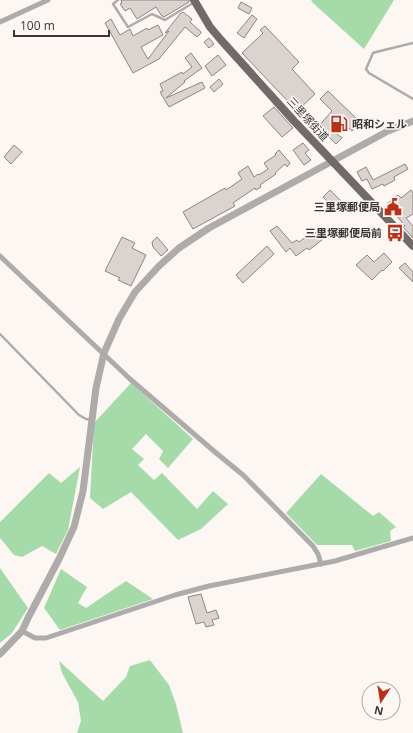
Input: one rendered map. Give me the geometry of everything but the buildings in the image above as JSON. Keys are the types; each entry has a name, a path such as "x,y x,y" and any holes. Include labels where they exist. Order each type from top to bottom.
{"main road":[{"name":"三里塚街道","path":"194,1 220,40 413,246"}],"street":[{"path":"0,22 48,0"},
{"path":"0,654 22,631 74,527 82,497 91,420 104,353 109,338 135,292 159,266 179,248 215,224 388,131 413,121"},
{"path":"0,256 130,379 243,475 313,546 318,554 321,564"},
{"path":"22,631 35,638 46,638 175,595 209,586 321,564 413,538"}],"lane":[{"path":"118,0 112,4 128,27 152,14 165,20 194,1"},
{"path":"413,43 373,53 366,69 368,73 413,99"},
{"path":"0,334 79,415 91,420"}],"green space":[{"path":"311,0 394,0 364,49"},
{"path":"131,383 193,439 168,468 159,459 163,451 146,434 132,449 144,459 138,465 154,480 162,473 197,509 213,491 228,504 201,529 178,540 131,492 103,509 90,498 94,423"},
{"path":"80,467 68,530 56,554 42,546 22,557 14,555 0,538 0,522 49,473 61,483"},
{"path":"321,474 373,516 379,512 396,527 390,531 391,541 355,551 352,545 317,545 286,513"},
{"path":"0,568 28,608 12,633 0,643"},
{"path":"61,569 87,587 78,603 86,608 126,581 153,599 60,630 44,608"},
{"path":"150,660 169,685 176,704 183,733 77,733 81,721 78,702 62,673 59,661 103,701 126,677 130,666"}],"place":[{"name":"昭和シェル","path":"339,124"},
{"name":"三里塚郵便局","path":"393,207"},
{"name":"三里塚郵便局前","path":"395,233"}]}
